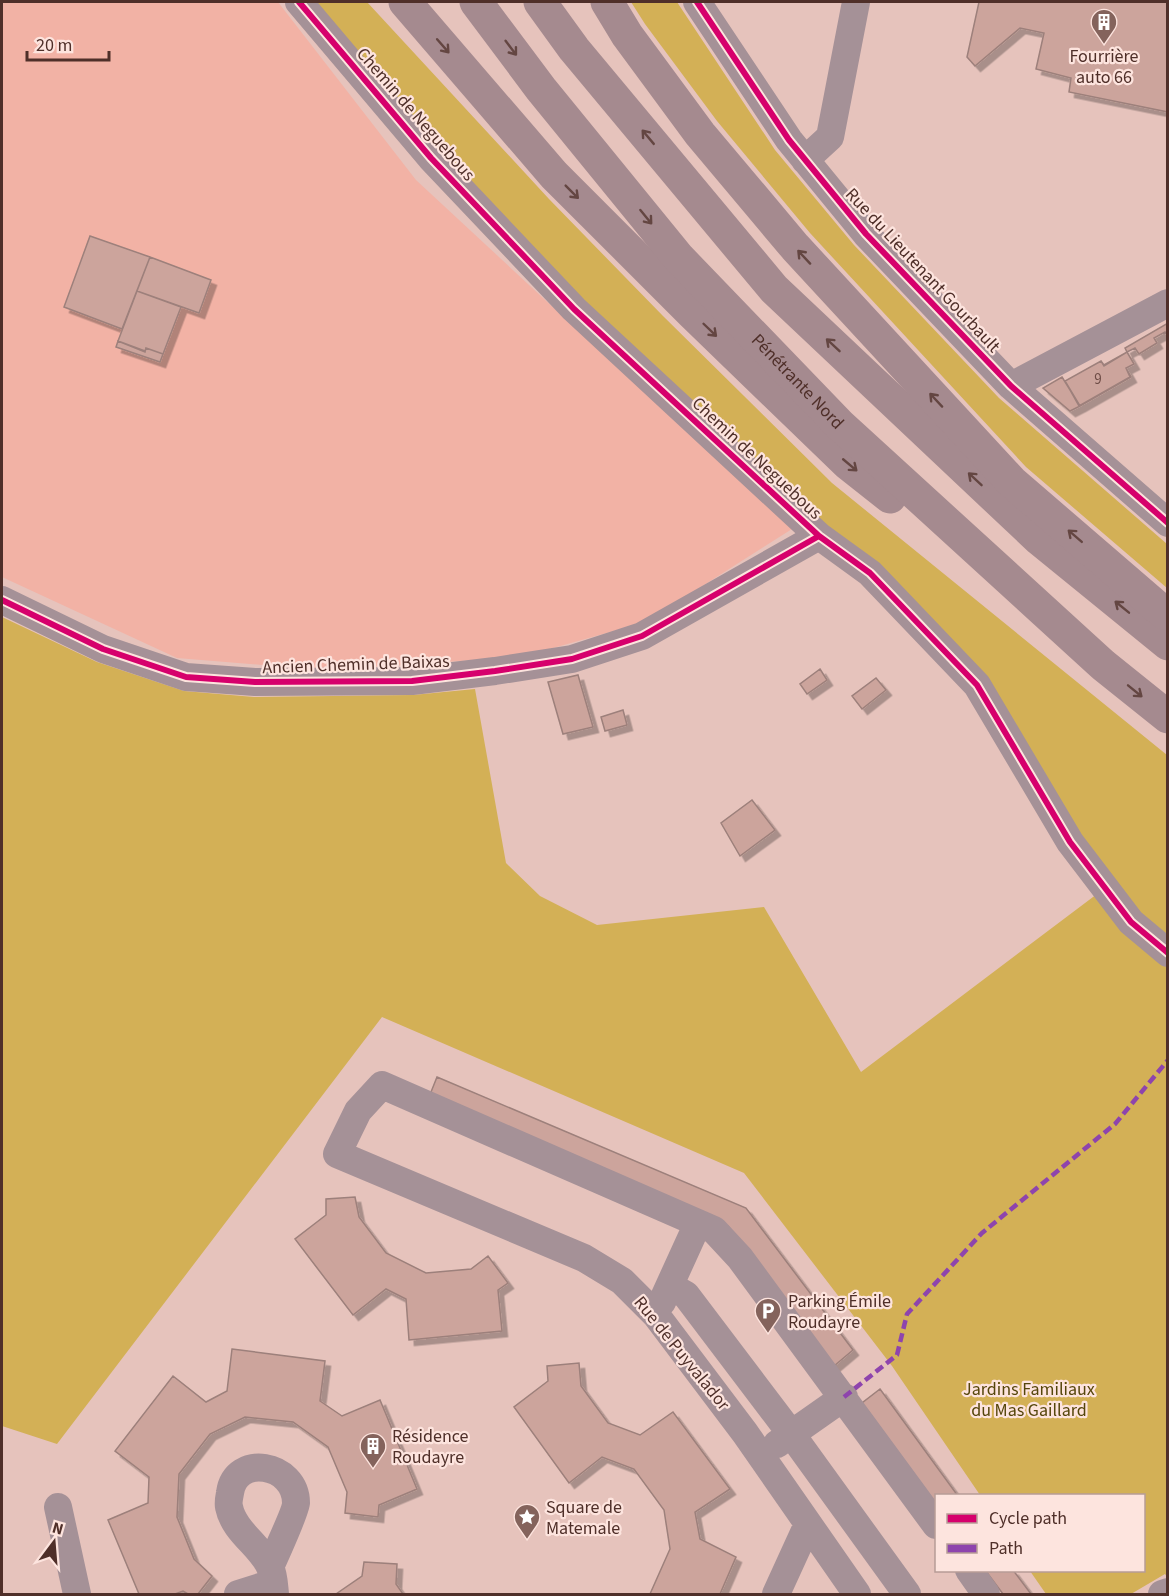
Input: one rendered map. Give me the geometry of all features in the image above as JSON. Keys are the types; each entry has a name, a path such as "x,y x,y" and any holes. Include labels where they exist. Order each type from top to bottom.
{"highway":[{"path":"405,2 554,175 847,463 1103,665"},
{"name":"Pénétrante Nord","path":"476,2 541,89 678,257 840,425 1103,665 1167,717"},
{"path":"540,2 574,49 774,289 1039,539 1167,644"},
{"path":"608,2 627,35 700,134 803,255 1012,482 1167,616"}],"street":[{"name":"Chemin de Neguebous","path":"299,2 431,158 574,309 819,536 870,573 976,685 1070,842 1131,922 1167,953"},
{"name":"Rue du Lieutenant Gourbault","path":"697,2 789,140 866,234 1011,386 1167,523"},
{"path":"805,160 830,137 856,2"},
{"path":"1011,386 1167,303"},
{"name":"Ancien Chemin de Baixas","path":"2,600 103,649 186,677 255,682 412,681 572,659 642,636 819,536"},
{"name":"Rue de Puyvalador","path":"698,1223 382,1085 358,1112 337,1154 584,1258 622,1281 656,1315 760,1455 857,1594"},
{"path":"656,1315 698,1223 714,1230 740,1258 935,1524"},
{"path":"670,1286 686,1295 908,1594"},
{"path":"760,1455 844,1397"},
{"path":"58,1507 77,1594"},
{"path":"776,1594 808,1524"},
{"path":"970,1572 986,1594"},
{"path":"238,1594 273,1582"},
{"path":"1162,1594 1167,1592"}],"shaded area":[{"path":"2,2 278,2 416,180 792,529 646,622 521,657 322,670 177,658 2,577"}],"green space":[{"path":"315,2 367,2 549,199 663,316 832,483 1167,755 1167,937 1141,914 1080,836 986,677 583,301 440,150"},
{"path":"631,2 677,2 775,150 854,245 999,398 1167,544 1167,588 1026,467 810,233 717,121"},
{"name":"Jardins Familiaux du Mas Gaillard","path":"2,617 97,662 184,691 254,697 413,695 475,689 506,863 540,896 597,925 764,907 861,1072 1097,894 1124,929 1167,967 1167,1577 1165,1574 1131,1594 1046,1594 1031,1572 1145,1572 1145,1494 979,1494 892,1366 744,1173 382,1017 57,1444 2,1426"}],"building":[{"name":"Fourrière auto 66","path":"979,2 1168,2 1168,112 1069,92 1071,78 1036,69 1044,33 1020,28 975,66 967,57"},
{"path":"90,236 150,257 122,329 64,307"},
{"path":"150,257 211,280 199,313 137,291"},
{"path":"137,291 181,307 163,354 146,348 145,352 118,341"},
{"path":"1168,323 1168,336 1165,332 1154,338 1157,343 1139,354 1135,348 1127,352 1125,348"},
{"path":"1168,323 1168,336 1165,332 1154,338 1157,343 1139,354 1135,348 1127,352 1125,348"},
{"path":"118,341 145,351 146,348 163,354 160,362 116,347"},
{"path":"118,341 145,352 146,348 163,354 160,362 116,347"},
{"path":"1127,352 1134,364 1126,368 1131,377 1080,406 1065,381 1101,361 1104,366"},
{"path":"1127,352 1134,364 1126,368 1130,377 1079,406 1065,381 1101,361 1104,365"},
{"path":"1062,377 1080,406 1070,411 1043,388"},
{"path":"1062,377 1080,406 1070,411 1043,388"},
{"path":"820,669 827,680 807,694 800,684"},
{"path":"578,675 593,727 563,734 548,682"},
{"path":"876,678 886,690 862,709 852,696"},
{"path":"623,710 627,725 605,731 601,717"},
{"path":"752,800 775,830 740,856 721,823"},
{"path":"437,1077 746,1208 853,1350 834,1366 728,1226 429,1097"},
{"path":"355,1197 359,1217 386,1253 426,1273 471,1269 488,1256 508,1283 498,1290 502,1331 409,1340 406,1299 386,1289 353,1315 295,1239 326,1215 326,1199"},
{"name":"Résidence Roudayre","path":"232,1349 325,1361 320,1401 342,1416 380,1400 417,1489 379,1505 378,1517 345,1513 347,1492 328,1447 293,1422 245,1417 210,1434 179,1474 177,1517 194,1559 212,1576 198,1594 188,1594 183,1591 175,1594 139,1594 108,1520 148,1503 149,1477 115,1451 173,1376 206,1402 227,1391"},
{"name":"Résidence Roudayre","path":"579,1363 581,1386 608,1423 640,1435 673,1412 730,1489 695,1512 700,1539 736,1557 720,1594 650,1594 670,1549 664,1510 634,1469 602,1457 569,1483 514,1407 548,1381 547,1366"},
{"path":"880,1389 957,1494 935,1494 935,1503 862,1403"},
{"path":"364,1562 397,1564 396,1584 403,1594 336,1594 362,1576"},
{"path":"986,1572 1014,1572 1031,1594 1003,1594"}],"marked path":[{"path":"844,1397 897,1355 907,1314 982,1233 1115,1124 1168,1060"}],"cycle path":[{"path":"299,2 431,158 574,309 819,536 870,573 977,685 1070,842 1131,922 1168,953"},
{"path":"697,2 789,140 866,234 1011,386 1168,523"},
{"path":"2,600 103,649 186,677 255,682 412,681 572,659 642,636 819,536"}],"place":[{"name":"Fourrière auto 66","path":"1104,45"},
{"name":"Parking Émile Roudayre","path":"768,1334"},
{"name":"Résidence Roudayre","path":"373,1469"},
{"name":"Square de Matemale","path":"527,1540"}]}
